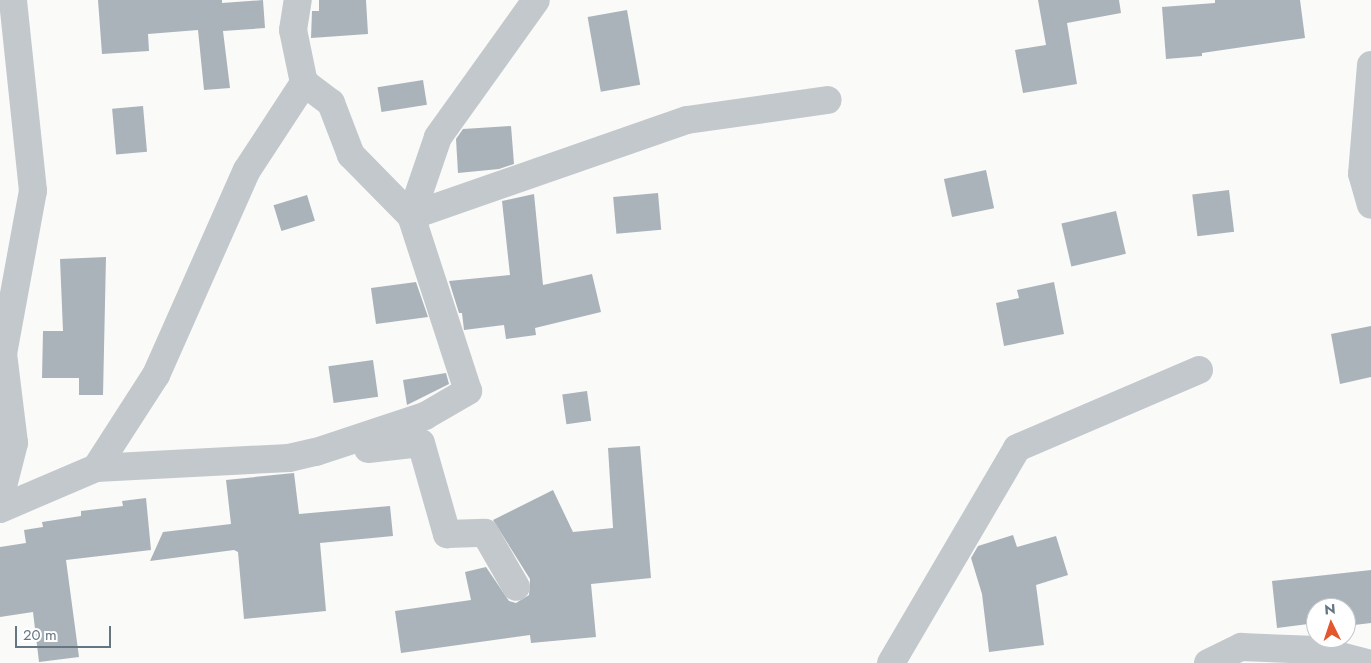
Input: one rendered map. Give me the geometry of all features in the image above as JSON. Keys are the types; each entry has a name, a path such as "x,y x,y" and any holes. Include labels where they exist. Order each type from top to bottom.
{"street":[{"path":"0,498 14,443 2,354 33,191 12,0"},
{"path":"289,458 390,430 453,403 468,391 411,216 351,155 331,103 304,83 293,30 298,0"},
{"path":"411,216 438,138 536,0"},
{"path":"1371,65 1362,174 1371,205"},
{"path":"96,468 156,375 247,170 304,83"},
{"path":"411,216 688,120 828,100"},
{"path":"891,663 1017,448 1199,370"},
{"path":"0,509 96,468 289,458 421,443 447,534 485,533 516,587"},
{"path":"1208,663 1241,647 1318,650 1367,663"}],"building":[{"path":"98,0 222,0 222,3 263,0 265,28 223,31 230,88 204,90 198,30 148,34 149,51 102,54"},
{"path":"319,0 366,0 368,34 311,38 312,11 319,11"},
{"path":"1038,0 1119,0 1121,13 1067,23 1077,84 1023,93 1015,50 1046,45"},
{"path":"1215,0 1300,0 1305,38 1202,53 1202,56 1166,59 1162,7 1215,3"},
{"path":"627,10 640,85 601,92 588,17"},
{"path":"423,80 427,105 381,112 378,87"},
{"path":"143,106 147,152 116,155 112,109"},
{"path":"511,126 514,164 499,169 458,173 456,139 463,129"},
{"path":"986,170 994,208 952,217 944,179"},
{"path":"1229,190 1234,232 1197,236 1192,195"},
{"path":"658,193 661,230 616,234 613,197"},
{"path":"534,194 543,285 592,274 601,312 535,328 536,335 506,339 504,325 464,330 462,313 459,313 449,281 510,275 502,201"},
{"path":"307,195 315,221 281,231 274,205"},
{"path":"1116,211 1126,254 1071,266 1061,224"},
{"path":"106,257 103,395 79,395 79,378 42,378 43,331 63,331 60,259"},
{"path":"416,282 428,317 376,324 371,288"},
{"path":"1054,282 1064,334 1004,346 996,303 1019,298 1017,290"},
{"path":"1371,326 1371,377 1340,384 1331,334"},
{"path":"373,360 378,397 334,403 328,366"},
{"path":"446,373 449,384 407,405 403,380"},
{"path":"587,391 591,421 566,424 562,394"},
{"path":"640,446 651,578 591,584 596,637 531,643 530,635 401,653 395,611 471,600 465,572 486,567 509,601 516,603 529,595 530,579 493,520 553,490 573,532 613,528 608,448"},
{"path":"294,473 299,514 390,506 393,536 320,543 326,611 244,619 238,552 234,550 150,561 163,532 231,524 226,480"},
{"path":"146,498 151,550 66,560 79,657 39,662 33,612 0,617 0,547 26,543 24,530 43,527 42,522 81,516 81,511 123,506 122,501"},
{"path":"1013,535 1017,547 1056,536 1068,575 1036,585 1044,645 989,652 982,594 971,558 978,546"},
{"path":"1371,570 1371,623 1356,625 1356,598 1306,598 1306,624 1277,628 1272,581"}]}
